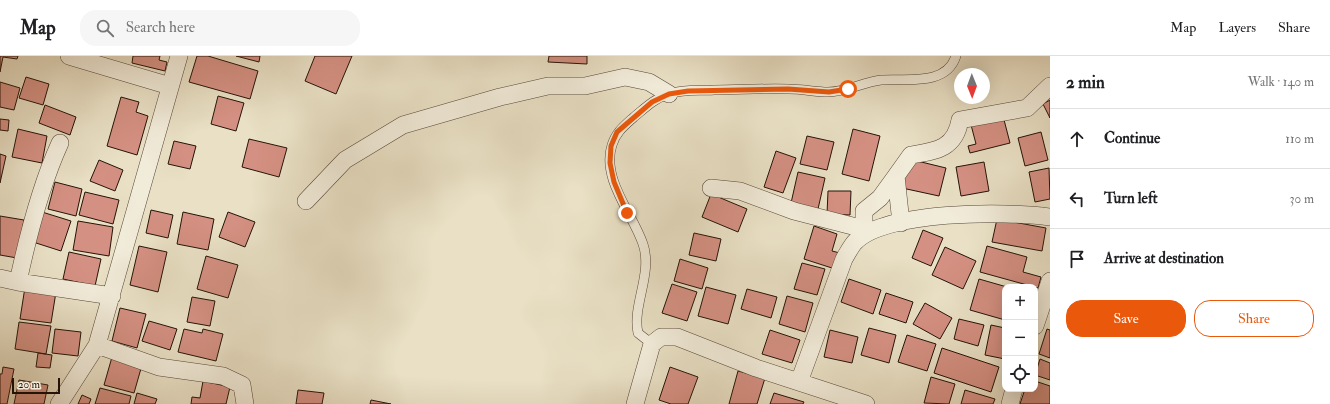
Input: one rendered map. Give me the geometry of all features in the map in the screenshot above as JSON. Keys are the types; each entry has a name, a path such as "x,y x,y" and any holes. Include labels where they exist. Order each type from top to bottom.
{"street":[{"path":"69,56 170,86"},
{"path":"59,404 97,345 179,56"},
{"path":"306,201 345,160 403,124 500,97 548,86 585,86 626,77 648,82 669,94"},
{"path":"711,188 740,191 794,211 864,229 864,211 880,198 910,155 938,151 958,133 960,120 1027,108 1050,86"},
{"path":"18,282 25,248 48,169 60,143"},
{"path":"896,176 901,223"},
{"path":"799,382 844,259 854,243 872,231 915,218 973,214 1035,215 1050,217"},
{"path":"0,278 112,296"},
{"path":"1037,320 1049,286"},
{"path":"635,404 652,344 661,337 677,337 799,382 866,404"},
{"path":"97,345 159,367 223,376 242,385 244,404"},
{"path":"1010,404 1013,392"}],"lane":[{"path":"652,344 638,333 645,279 645,260 643,244 614,182 610,163 611,146 617,132 652,102 669,94 688,91 788,89 829,92 883,80 926,79 945,72 954,62 956,56"}],"building":[{"path":"0,56 18,56 17,59 3,57 0,72"},
{"path":"133,56 160,56 159,60 167,62 165,71 132,63"},
{"path":"197,56 208,56 258,71 250,99 189,82"},
{"path":"236,56 260,56 259,62"},
{"path":"315,56 352,56 336,94 305,81"},
{"path":"549,56 587,56 587,64 548,62"},
{"path":"26,77 49,84 43,105 19,98"},
{"path":"0,82 20,88 14,110 0,107"},
{"path":"218,96 244,103 236,131 211,124"},
{"path":"121,97 139,102 136,112 148,116 137,155 107,146"},
{"path":"1050,100 1050,118 1043,104"},
{"path":"45,105 76,117 70,135 39,123"},
{"path":"1002,112 1010,143 970,153 968,146 976,144 970,121"},
{"path":"0,119 9,120 8,131 0,130"},
{"path":"18,129 47,136 42,163 12,157"},
{"path":"853,129 880,136 869,181 842,174"},
{"path":"1041,132 1048,160 1025,166 1018,138"},
{"path":"807,136 834,142 827,170 800,164"},
{"path":"249,139 287,148 279,177 242,167"},
{"path":"174,141 196,146 190,169 168,164"},
{"path":"776,151 796,158 783,193 764,187"},
{"path":"0,154 6,156 0,183"},
{"path":"909,159 946,168 939,196 902,188"},
{"path":"99,160 123,170 115,191 90,181"},
{"path":"984,162 989,191 961,196 956,167"},
{"path":"1049,168 1050,199 1035,202 1029,172"},
{"path":"798,172 825,178 818,209 791,203"},
{"path":"55,182 82,189 76,216 48,209"},
{"path":"828,191 851,191 850,215 827,214"},
{"path":"85,192 119,200 113,224 79,215"},
{"path":"711,194 747,209 738,232 702,217"},
{"path":"151,210 173,215 168,238 146,233"},
{"path":"42,212 71,221 61,251 33,242"},
{"path":"183,212 214,219 208,250 177,244"},
{"path":"228,212 255,222 245,247 219,237"},
{"path":"0,216 24,220 17,258 0,255"},
{"path":"997,219 1046,228 1042,251 992,242"},
{"path":"78,221 113,227 109,256 73,250"},
{"path":"814,226 837,234 832,251 840,253 835,269 804,259"},
{"path":"923,230 943,238 931,266 912,258"},
{"path":"694,233 721,239 716,261 689,255"},
{"path":"139,246 167,252 158,292 130,285"},
{"path":"987,246 1027,257 1023,272 1041,277 1038,288 1038,284 1024,284 980,272"},
{"path":"945,247 976,261 963,289 932,275"},
{"path":"69,252 101,259 95,286 63,279"},
{"path":"206,256 238,265 228,298 197,289"},
{"path":"680,259 708,268 702,289 674,281"},
{"path":"802,263 825,269 817,295 794,289"},
{"path":"849,279 881,290 873,314 841,302"},
{"path":"979,279 1002,286 1002,319 970,310"},
{"path":"672,284 697,292 687,321 662,313"},
{"path":"25,287 56,292 51,323 20,319"},
{"path":"706,287 736,295 728,324 698,316"},
{"path":"747,289 777,297 771,318 741,309"},
{"path":"886,293 913,302 906,323 879,314"},
{"path":"787,296 813,303 805,332 779,324"},
{"path":"192,297 215,301 210,326 187,322"},
{"path":"925,303 952,318 940,339 913,324"},
{"path":"120,308 146,314 137,348 112,341"},
{"path":"959,319 984,325 978,346 954,339"},
{"path":"149,321 177,329 170,350 142,341"},
{"path":"19,322 51,326 46,354 15,349"},
{"path":"991,325 1002,327 1002,358 985,355"},
{"path":"869,328 896,335 889,363 861,355"},
{"path":"55,329 81,332 78,356 52,353"},
{"path":"184,329 202,333 203,329 223,334 216,361 178,352"},
{"path":"1047,329 1050,330 1050,358 1039,354"},
{"path":"770,330 800,340 792,363 762,354"},
{"path":"830,330 858,337 852,363 824,357"},
{"path":"907,335 936,344 927,371 898,362"},
{"path":"942,348 999,367 991,392 934,373"},
{"path":"38,353 52,355 50,368 36,367"},
{"path":"112,357 142,365 134,393 104,385"},
{"path":"1040,359 1050,363 1050,380 1038,376 1038,365"},
{"path":"3,367 14,369 7,404 0,404 0,374 2,374"},
{"path":"670,367 698,377 688,404 671,404 659,400"},
{"path":"738,371 765,378 757,404 729,404"},
{"path":"931,377 955,384 949,404 924,403"},
{"path":"19,380 48,385 44,404 14,404"},
{"path":"203,381 230,387 226,404 191,404 192,397 200,398"},
{"path":"1038,382 1050,386 1050,404 1020,404 1024,392 1038,392"},
{"path":"100,388 131,396 129,404 95,404"},
{"path":"298,390 324,393 322,404 296,404"},
{"path":"965,390 995,399 993,404 961,404"},
{"path":"137,393 157,399 155,404 134,404"},
{"path":"774,393 804,402 803,404 770,404"},
{"path":"82,395 91,399 89,404 78,404"},
{"path":"371,400 391,404 370,404"}],"route":[{"path":"627,213 614,182 610,163 611,146 617,132 652,102 669,94 688,91 788,89 829,92 848,89"}]}
